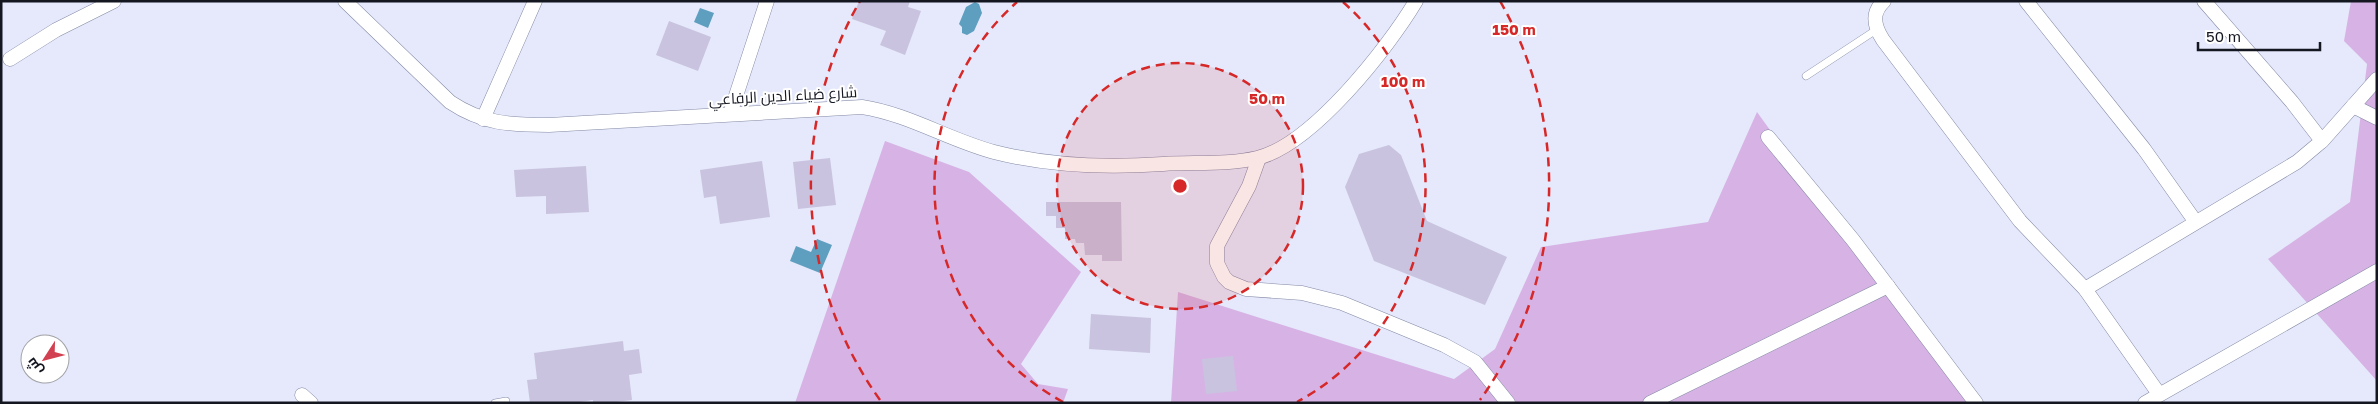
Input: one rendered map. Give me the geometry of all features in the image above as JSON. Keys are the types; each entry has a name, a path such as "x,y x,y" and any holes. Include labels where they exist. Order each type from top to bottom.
{"street":[{"path":"10,59 56,30 114,1"},
{"name":"شارع ضياء الدين الرفاعي","path":"345,1 450,102 468,114 483,120 509,125 549,125 862,107 883,110 949,138 997,152 1080,166 1138,166 1232,162 1260,158 1290,142 1317,122 1384,48 1416,1"},
{"path":"483,120 535,1"},
{"path":"730,114 767,1"},
{"path":"2026,1 2138,142 2195,222"},
{"path":"2204,1 2292,102 2322,142"},
{"path":"1877,4 1876,30 1991,185 2031,233 2085,289 2159,394"},
{"path":"2085,289 2297,162 2322,142 2377,80"},
{"path":"2353,106 2377,118"},
{"path":"1768,137 1833,214 1976,403"},
{"path":"1260,158 1243,198 1217,246 1217,263 1224,277 1229,282 1246,289 1302,293 1335,301 1444,345 1476,362 1508,403"},
{"path":"2145,403 2377,271"},
{"path":"1650,403 1888,286"}],"lane":[{"path":"1806,76 1876,30"},
{"path":"495,403 506,401"}],"shaded area":[{"path":"2351,1 2377,1 2377,381 2268,259 2350,202 2367,64 2344,41"},
{"path":"1757,112 1967,403 1171,403 1178,292 1454,379 1495,349 1541,247 1708,222"},
{"path":"885,141 969,172 1081,272 1021,364 1038,384 1068,389 1063,403 795,403"}],"water":[{"path":"975,2 979,4 982,13 974,31 967,35 962,33 962,27 959,24 966,7"},
{"path":"700,8 714,13 708,28 694,22"},
{"path":"817,239 832,245 820,273 790,261 796,246 811,252"}],"building":[{"path":"859,1 910,1 908,7 921,11 905,55 880,45 886,31 852,19"},
{"path":"669,21 711,37 698,71 656,55"},
{"path":"1389,145 1401,155 1427,221 1507,257 1485,305 1374,261 1345,187 1359,154"},
{"path":"830,158 836,205 798,209 793,162"},
{"path":"762,161 770,217 720,224 716,196 704,198 700,170"},
{"path":"586,166 589,212 546,214 546,196 516,197 514,170"},
{"path":"1046,202 1121,202 1122,261 1102,261 1102,255 1085,255 1084,243 1076,243 1075,239 1065,239 1065,228 1056,228 1056,216 1046,216"},
{"path":"1091,314 1151,318 1150,353 1089,349"},
{"path":"623,341 624,351 639,349 642,373 629,375 632,400 608,403 593,403 593,400 573,403 530,403 527,380 537,379 534,353"},
{"path":"1233,356 1237,391 1206,394 1202,359"}]}
